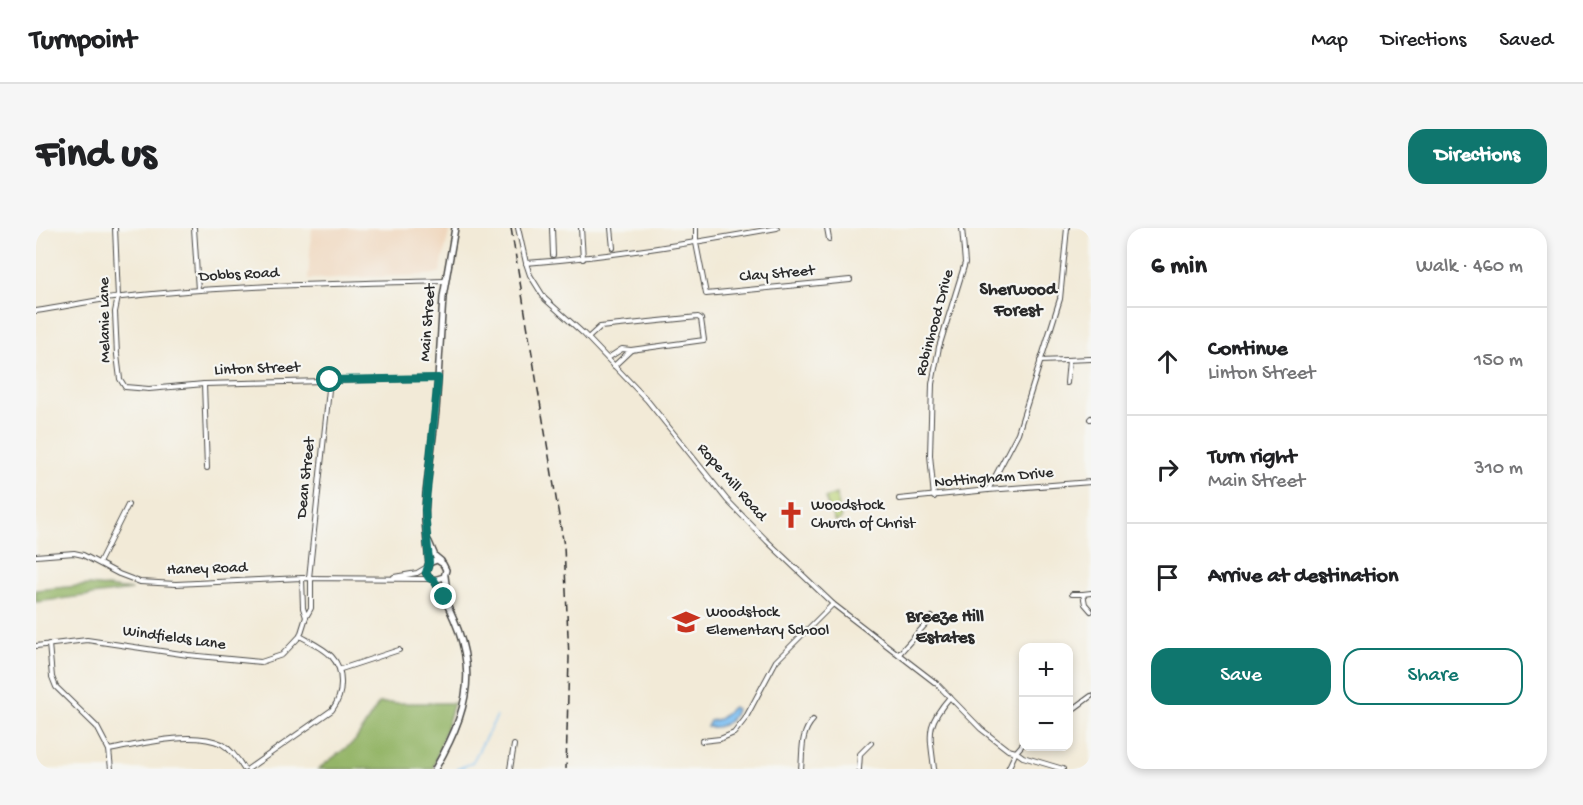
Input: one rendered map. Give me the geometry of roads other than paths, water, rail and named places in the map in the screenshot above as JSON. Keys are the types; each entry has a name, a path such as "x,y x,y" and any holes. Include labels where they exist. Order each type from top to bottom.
{"main road":[{"name":"Main Street","path":"449,607 426,573 428,565 426,494 445,281 455,228"},
{"name":"Main Street","path":"426,531 435,556 446,568 445,588 463,647 466,665 466,688 457,728 436,769"},
{"path":"428,565 435,561 442,562"},
{"path":"432,579 440,580 445,576"}],"street":[{"name":"Melanie Lane","path":"115,228 118,297 115,312 120,379 125,387 149,389"},
{"path":"194,228 198,290"},
{"name":"Rope Mill Road","path":"518,228 526,263 545,299 588,338 647,400 727,500 833,604 899,654 950,697 981,729 1008,750 1063,769"},
{"path":"552,228 553,255"},
{"path":"581,228 583,259"},
{"path":"611,228 613,248"},
{"path":"696,228 696,243"},
{"path":"526,263 583,259 696,243 777,228"},
{"path":"827,228 829,239"},
{"name":"Robinhood Drive","path":"934,496 930,455 932,384 939,347 964,264 962,228"},
{"path":"988,490 1018,433 1060,299 1067,228"},
{"name":"Clay Street","path":"696,243 706,294 850,280"},
{"name":"Dobbs Road","path":"36,311 118,297 198,290 258,286 445,281"},
{"path":"588,338 600,327 698,317 701,319 704,340 631,350 622,349 608,358"},
{"path":"614,366 631,350"},
{"path":"1040,361 1091,359"},
{"path":"1067,383 1069,360"},
{"name":"Linton Street","path":"149,389 204,384 438,378"},
{"name":"Dean Street","path":"300,636 311,608 310,578 330,380"},
{"path":"204,384 207,468"},
{"name":"Nottingham Drive","path":"898,499 1091,483"},
{"path":"99,563 128,505"},
{"name":"Haney Road","path":"36,556 74,553 140,582 176,584 302,578 432,579"},
{"name":"Haney Road","path":"386,578 417,573 428,565"},
{"path":"302,578 303,608 306,617"},
{"path":"1072,594 1091,593"},
{"path":"1083,594 1085,604 1091,611"},
{"path":"702,741 720,739 734,733 745,719 776,661 833,604"},
{"path":"899,654 932,617"},
{"path":"109,750 159,741 211,740 224,745 246,769 332,710 340,694 340,669 334,658 324,649 300,636"},
{"name":"Windfields Lane","path":"36,646 87,640 188,655 261,662 282,655 300,636"},
{"path":"49,644 52,677 56,687 97,727 109,750 111,769"},
{"path":"340,669 399,650"},
{"path":"1073,709 1091,696"},
{"path":"934,769 932,723 950,697"},
{"path":"801,769 805,728 813,720"},
{"path":"859,769 860,754 871,743"},
{"path":"510,769 514,745"},
{"path":"1008,769 1019,749"}],"water":[{"path":"733,707 736,709 729,721 717,727 707,727 710,721 719,719"}],"waterway":[{"path":"457,769 472,763 497,716"}],"railway":[{"path":"511,228 564,546 569,658 566,769"}],"place":[{"name":"Woodstock Church of Christ","path":"791,515"},
{"name":"Woodstock Elementary School","path":"686,622"}],"district":[{"name":"Sherwood Forest","path":"1018,300"},
{"name":"Breeze Hill Estates","path":"945,627"}]}
